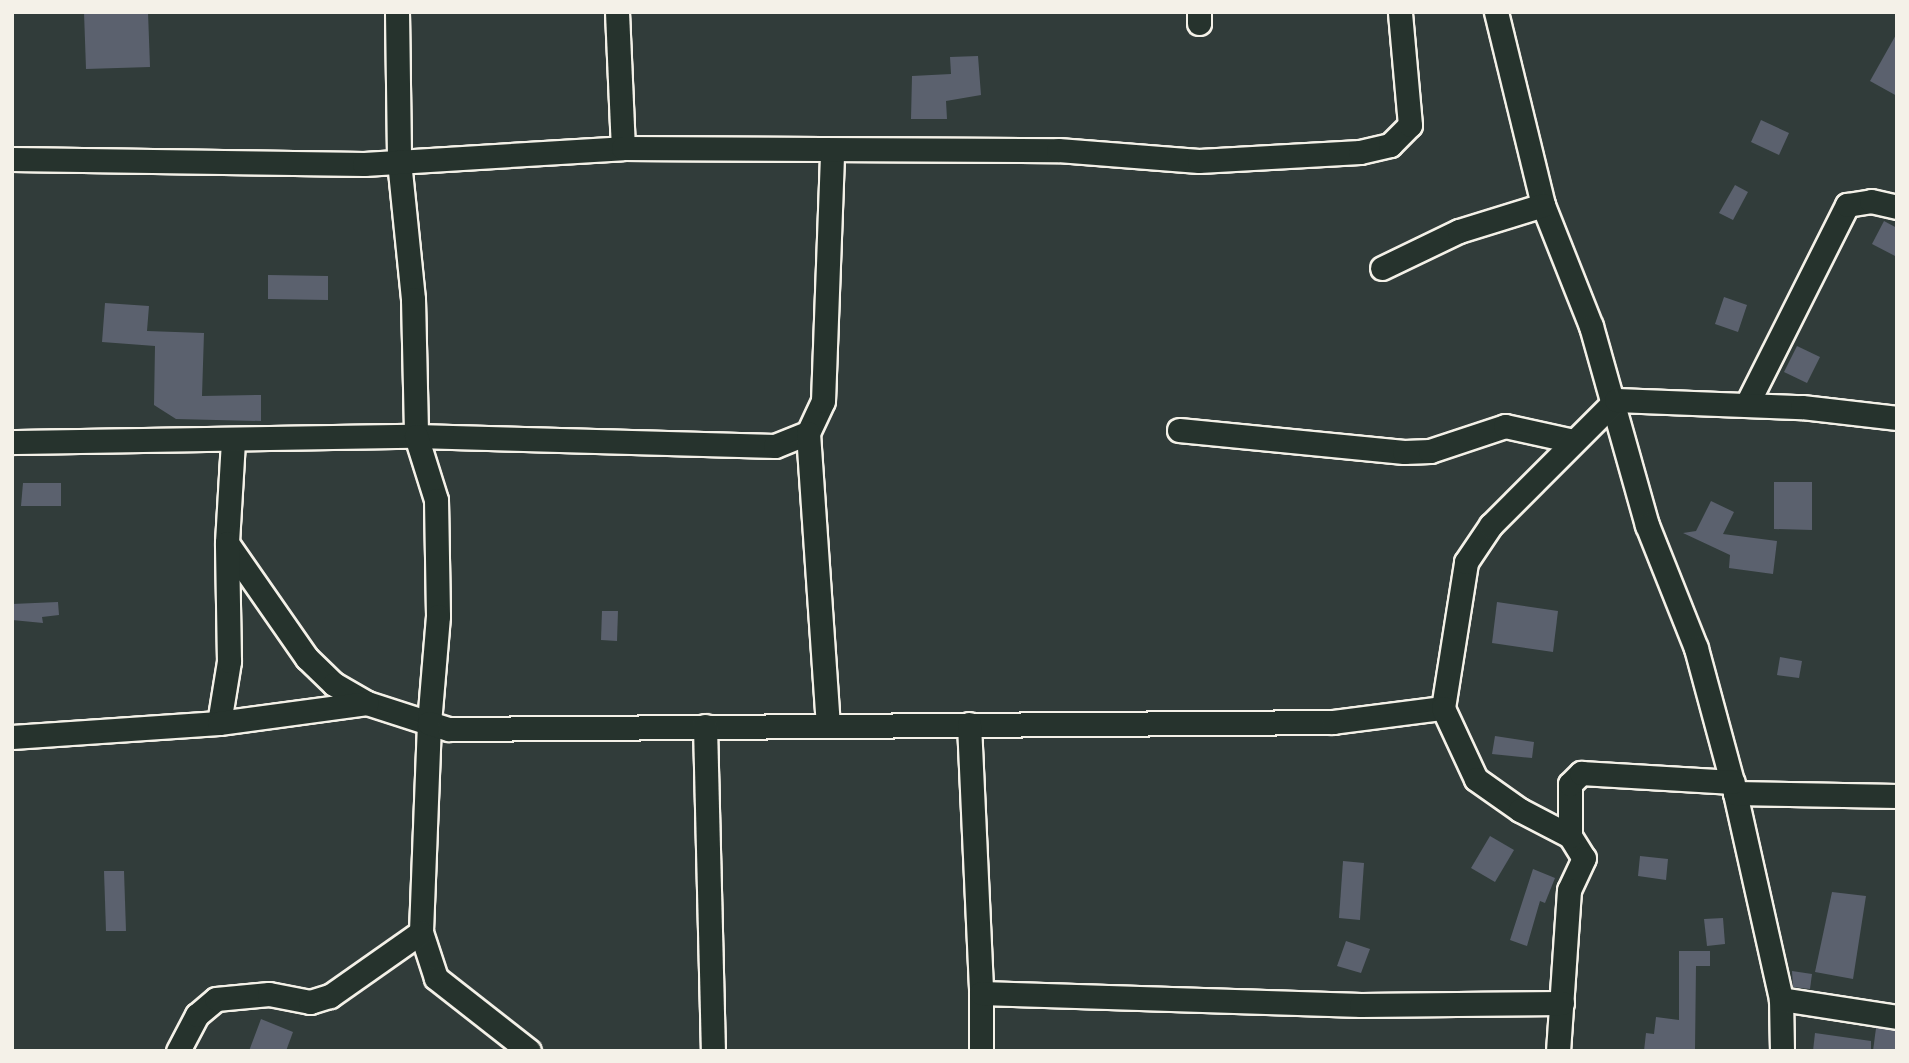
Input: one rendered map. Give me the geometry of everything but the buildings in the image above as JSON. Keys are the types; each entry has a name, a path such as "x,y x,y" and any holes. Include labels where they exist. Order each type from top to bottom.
{"street":[{"path":"397,12 399,161 413,299 416,436 436,500 439,616 429,723 421,932 436,978 520,1048"},
{"path":"617,12 623,148"},
{"path":"12,159 399,161 623,148 832,152 1058,150 1199,160 1360,152 1390,145 1410,125 1400,12"},
{"path":"1496,12 1543,205 1616,400 1647,525 1696,648 1734,788 1781,999 1782,1051"},
{"path":"828,725 808,433 822,401 832,152"},
{"path":"1747,404 1847,205 1871,201 1897,208"},
{"path":"1382,268 1458,231 1543,205"},
{"path":"1558,1051 1569,890 1584,858 1570,836 1476,779 1443,708 1466,562 1491,524 1616,400 1747,404 1897,418"},
{"path":"1179,430 1404,452 1430,452 1505,426 1573,441"},
{"path":"12,442 233,441 416,436 775,446 808,433"},
{"path":"219,723 229,661 227,543 233,441"},
{"path":"227,543 307,658 334,684 367,703 429,723 502,730 1333,722 1443,708"},
{"path":"12,737 219,723 367,703"},
{"path":"969,724 981,993 981,1051"},
{"path":"705,726 713,1051"},
{"path":"1570,836 1570,784 1581,773 1734,788 1897,796"},
{"path":"178,1051 197,1015 216,999 269,994 310,1002 330,996 421,932"},
{"path":"981,993 1361,1005 1562,1003"},
{"path":"1781,999 1897,1017"}]}
